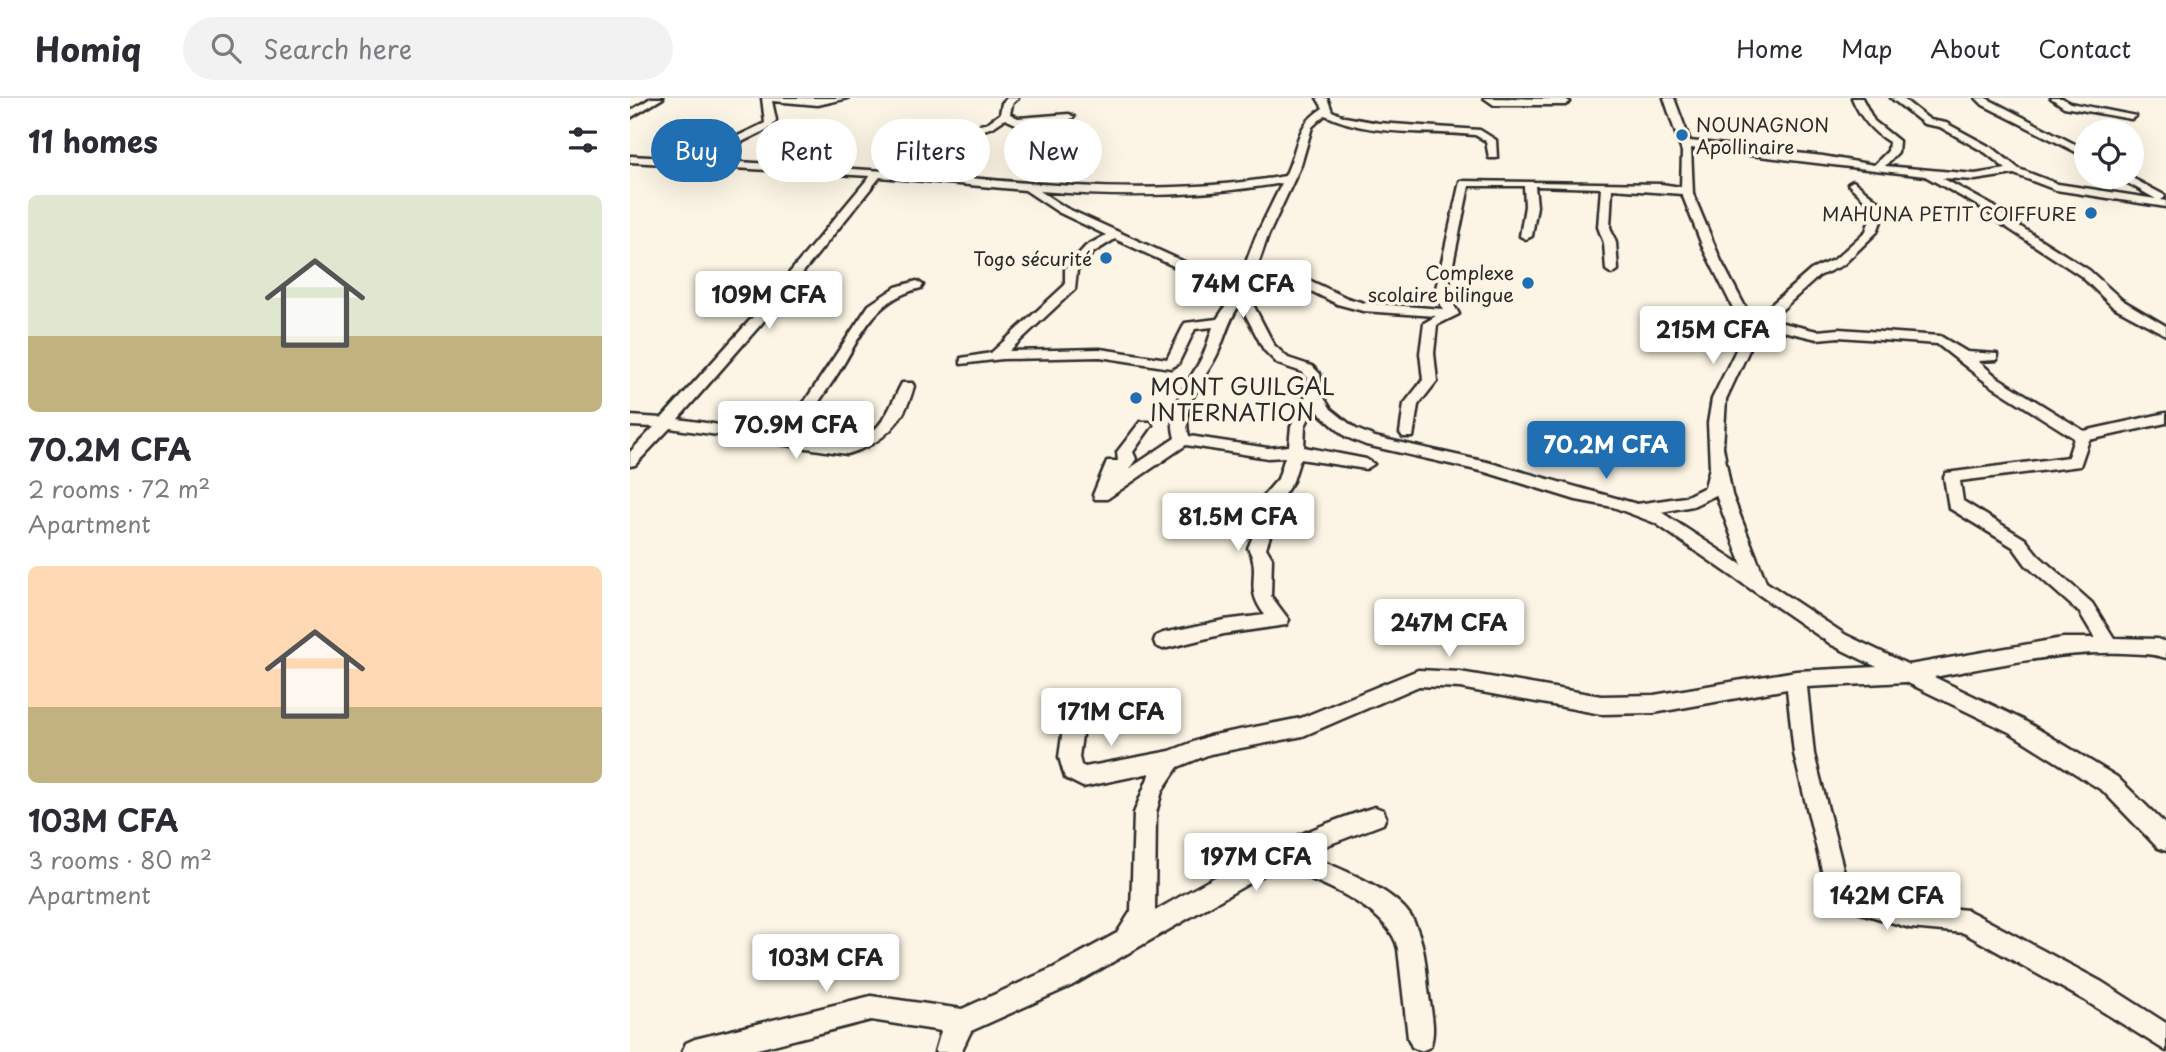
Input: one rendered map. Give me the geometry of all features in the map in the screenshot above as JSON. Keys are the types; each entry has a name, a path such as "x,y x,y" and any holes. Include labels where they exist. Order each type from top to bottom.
{"street":[{"path":"630,115 658,98"},
{"path":"742,138 769,125 773,98 818,102 843,98"},
{"path":"990,125 1005,115 1007,103 1013,98"},
{"path":"1489,98 1494,102 1564,102"},
{"path":"1669,98 1681,136 1687,144 1686,191 1747,326 1746,342 1727,376 1719,399 1714,430 1719,479 1733,523 1760,587"},
{"path":"1857,98 1864,117 1876,131 1894,141 1893,152 1877,169"},
{"path":"1896,98 1927,122 1943,125 1990,150 2015,171 2056,187 2166,202"},
{"path":"1981,98 2074,148"},
{"path":"2056,98 2067,105 2132,116"},
{"path":"1183,440 1178,423 1189,387 1209,355 1221,322 1241,293 1312,119 1324,105 1335,117 1375,125 1477,132 1491,140 1493,156"},
{"path":"1005,115 1012,119"},
{"path":"1042,119 1069,117"},
{"path":"990,125 1004,123"},
{"path":"1687,144 1823,159 1877,169 1975,177 2015,171"},
{"path":"630,159 651,160"},
{"path":"742,166 871,174"},
{"path":"1926,173 1991,209 2001,219 2085,273 2116,303 2166,331"},
{"path":"966,182 1030,189 1197,192 1255,186 1289,179"},
{"path":"630,461 667,423 799,270 871,181"},
{"path":"1452,314 1441,293 1464,183 1661,187 1686,191"},
{"path":"1526,236 1531,206 1529,183"},
{"path":"1747,326 1770,313 1815,273 1839,262 1871,232 1877,216 1873,202 1853,184"},
{"path":"1607,186 1604,227 1610,243 1612,270"},
{"path":"1030,189 1062,211 1241,293 1269,347 1283,361 1307,369 1315,377 1317,398 1326,412 1344,428 1361,437 1487,467 1637,509 1661,519 1839,640 2016,726 2110,785 2166,840"},
{"path":"2143,189 2166,202"},
{"path":"993,358 1071,286 1071,270 1090,248 1114,235"},
{"path":"1250,269 1290,276 1342,301 1363,307 1452,314"},
{"path":"786,441 865,318 898,287 917,285"},
{"path":"1408,433 1411,404 1430,381 1427,353 1431,323 1452,314"},
{"path":"966,362 1002,355 1100,353 1171,364 1190,326 1221,322"},
{"path":"1747,326 1783,327 1817,335 1839,333 1940,340 1992,380 2082,436 2166,418"},
{"path":"1964,356 1992,356"},
{"path":"630,421 667,423 847,449 872,440 901,410 907,386"},
{"path":"1299,452 1298,426 1316,389"},
{"path":"1144,425 1125,452 1128,459 1122,467 1113,465 1101,495 1183,440 1268,453 1299,452 1366,464"},
{"path":"2082,436 2075,462 1952,477 1955,504 2019,543 2032,560 2086,608 2109,645"},
{"path":"1163,641 1224,627 1280,620 1262,598 1263,558 1256,548 1265,527 1265,511 1270,499 1285,481 1293,455 1299,452"},
{"path":"1637,509 1683,505 1700,500 1712,490 1718,460"},
{"path":"1075,714 1069,757 1072,771 1083,777 1171,760 1209,745 1303,727 1419,678 1460,680 1601,705 1654,704 1796,679 1905,674 2051,648 2109,645 2157,647 2166,650"},
{"path":"1796,679 1804,754 1834,879 1861,901 1910,916 1967,922 2093,991 2166,1038"},
{"path":"1125,940 1143,914 1145,813 1153,787 1171,760"},
{"path":"695,1052 871,1008 962,1022 1062,977 1279,855 1347,824 1376,817"},
{"path":"1279,855 1324,872 1384,908 1404,927 1421,1038"},
{"path":"948,1052 950,1041 962,1022"}],"place":[{"name":"NOUNAGNON Apollinaire","path":"1682,135"},
{"name":"MAHUNA PETIT COIFFURE","path":"2091,213"},
{"name":"Togo sécurité","path":"1106,258"},
{"name":"Complexe scolaire bilingue","path":"1528,283"},
{"name":"MONT GUILGAL INTERNATION","path":"1136,398"}]}
